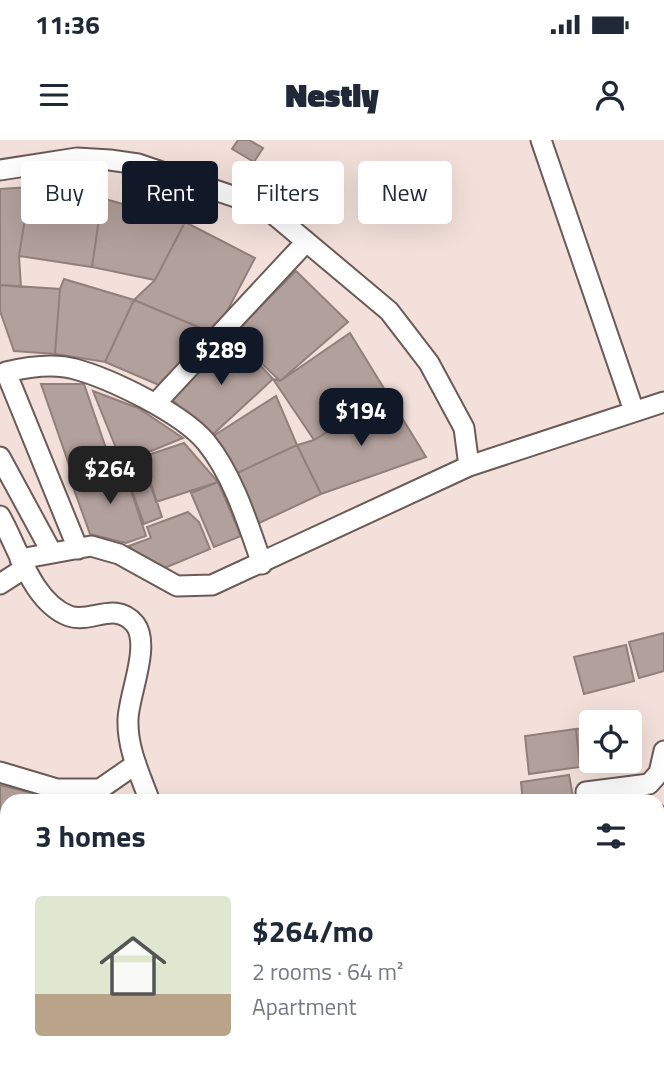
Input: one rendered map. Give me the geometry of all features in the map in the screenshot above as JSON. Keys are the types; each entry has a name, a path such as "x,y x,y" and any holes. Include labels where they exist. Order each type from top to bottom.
{"street":[{"path":"541,140 634,411"},
{"path":"0,170 77,149 138,164 265,207 389,311 429,363 464,428 468,466"},
{"path":"156,403 305,243"},
{"path":"78,549 3,373 28,366 74,368 156,403 205,441 231,484 262,564"},
{"path":"0,584 23,564 52,554 91,546 119,554 177,586 192,588 212,585 468,466 664,402"},
{"path":"0,457 52,554"},
{"path":"0,516 39,590 70,617 112,612 124,615 135,624 141,641 128,718 130,747 147,794"},
{"path":"586,794 649,784 659,773 664,751"},
{"path":"0,772 57,789 100,789 136,764"}],"building":[{"path":"238,140 249,140 263,148 255,161 232,149"},
{"path":"21,188 21,224 24,224 19,256 21,287 0,285 0,189"},
{"path":"108,200 122,204 122,224 184,224 155,280 92,267 98,224 108,224"},
{"path":"24,224 98,224 92,267 19,256"},
{"path":"184,224 189,224 255,258 215,334 134,300 155,280"},
{"path":"296,271 348,322 280,381 232,335"},
{"path":"64,279 134,300 105,362 55,354 60,289"},
{"path":"0,285 60,289 55,354 14,351 0,311"},
{"path":"134,300 215,334 159,385 105,362"},
{"path":"350,333 388,395 314,440 273,379 280,381"},
{"path":"232,335 273,379 209,438 168,395"},
{"path":"41,384 84,384 112,466 74,479"},
{"path":"93,391 138,408 183,438 122,463"},
{"path":"388,395 426,457 321,494 297,445 314,440"},
{"path":"276,396 297,445 231,476 210,438"},
{"path":"184,443 218,482 156,502 142,457"},
{"path":"297,445 321,494 255,525 231,476"},
{"path":"142,457 162,517 144,524 122,463"},
{"path":"122,463 146,536 126,543 90,534 72,484"},
{"path":"218,482 241,536 214,547 191,493"},
{"path":"188,512 199,522 210,549 155,572 129,546 151,538 147,527"},
{"path":"664,633 664,671 639,678 629,642"},
{"path":"626,645 634,681 584,694 574,657"},
{"path":"576,729 579,729 579,758"},
{"path":"576,729 579,767 529,774 525,736"},
{"path":"569,775 573,794 522,794 521,782"},
{"path":"0,785 36,794 0,794"}]}
